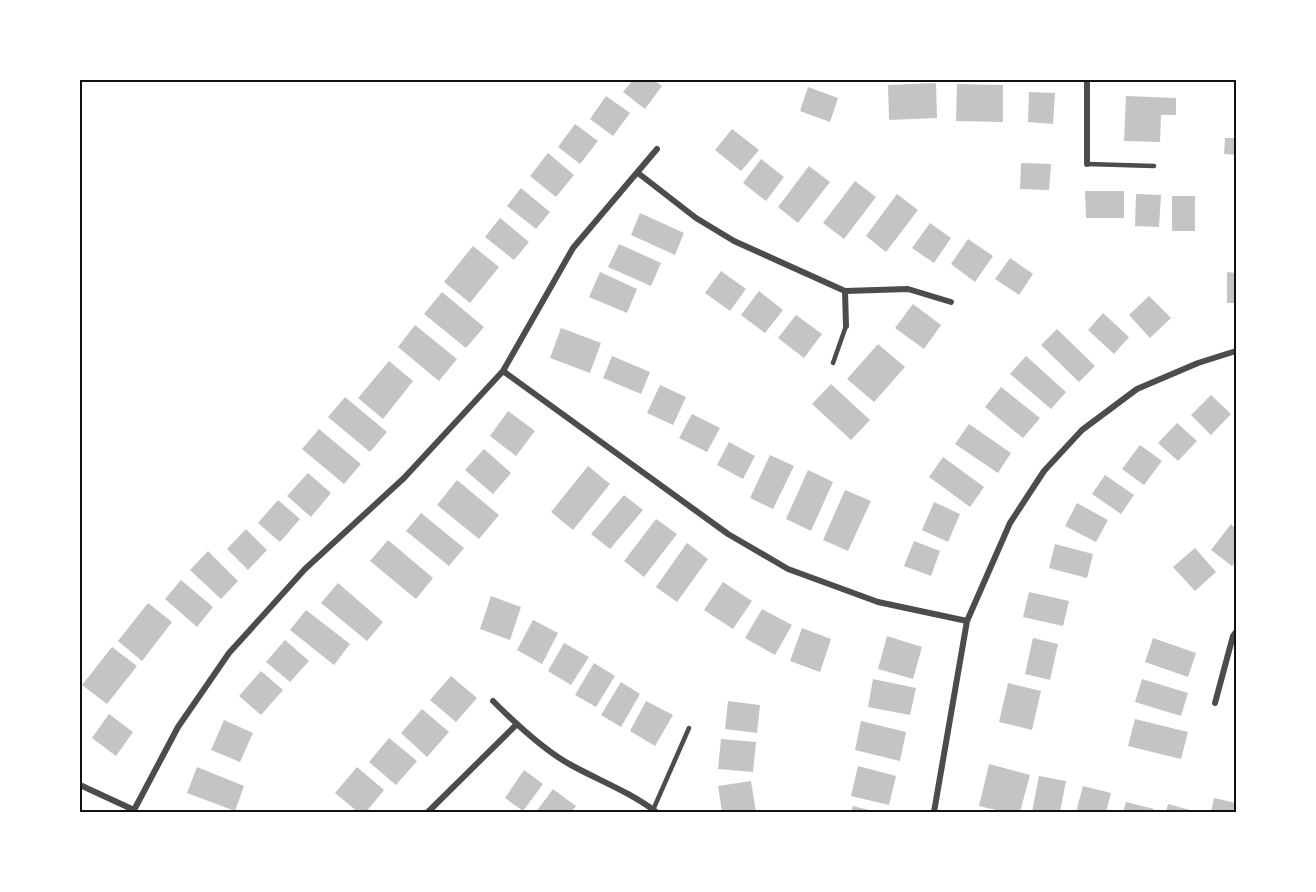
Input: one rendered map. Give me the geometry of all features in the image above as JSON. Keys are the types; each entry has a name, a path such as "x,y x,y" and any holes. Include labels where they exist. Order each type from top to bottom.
{"street":[{"path":"1087,80 1087,164"},
{"path":"80,785 133,811 178,727 229,653 305,569 404,478 503,371 573,248 657,149"},
{"path":"638,173 696,218 734,241 845,291 908,289 951,302"},
{"path":"845,291 846,326"},
{"path":"934,813 967,621 1010,523 1044,471 1082,430 1137,389 1198,363 1236,351"},
{"path":"503,371 728,534 788,569 878,602 967,621"},
{"path":"1215,703 1236,632"},
{"path":"493,701 517,724 569,765 632,795 654,811"},
{"path":"428,813 517,724"}],"lane":[{"path":"1087,164 1154,166"},
{"path":"833,363 846,326"},
{"path":"654,811 689,728"}],"building":[{"path":"633,80 654,80 662,86 645,109 623,92"},
{"path":"936,83 937,118 889,120 888,85"},
{"path":"957,84 1003,85 1003,122 956,121"},
{"path":"808,87 838,98 830,122 800,111"},
{"path":"1029,92 1055,93 1053,124 1028,122"},
{"path":"606,96 630,113 613,136 590,119"},
{"path":"1126,96 1176,98 1176,115 1161,115 1160,142 1124,141"},
{"path":"575,124 598,141 580,164 558,147"},
{"path":"732,129 759,150 741,171 715,150"},
{"path":"1225,138 1236,138 1236,155 1224,154"},
{"path":"548,153 574,175 556,197 530,176"},
{"path":"761,159 784,177 766,201 743,183"},
{"path":"1021,163 1051,164 1049,190 1020,189"},
{"path":"809,166 830,182 798,223 778,207"},
{"path":"855,181 876,197 844,239 823,223"},
{"path":"521,188 550,212 536,229 507,206"},
{"path":"1085,191 1124,191 1124,218 1086,218"},
{"path":"897,194 918,210 886,252 866,236"},
{"path":"1136,194 1161,195 1159,227 1135,226"},
{"path":"1172,196 1195,196 1195,231 1172,231"},
{"path":"640,213 684,233 675,255 631,235"},
{"path":"500,218 529,242 514,260 485,237"},
{"path":"930,223 951,238 934,263 912,248"},
{"path":"968,239 993,256 975,282 951,264"},
{"path":"619,244 661,263 651,286 608,267"},
{"path":"473,246 499,267 470,303 444,282"},
{"path":"1010,258 1033,274 1019,295 995,279"},
{"path":"721,271 746,289 730,311 705,293"},
{"path":"600,272 637,289 627,313 589,297"},
{"path":"1227,272 1236,273 1236,303 1227,303"},
{"path":"759,291 783,310 765,333 741,315"},
{"path":"442,292 484,327 466,348 424,314"},
{"path":"1149,296 1171,318 1150,338 1129,315"},
{"path":"913,304 941,325 924,349 895,328"},
{"path":"1103,313 1129,337 1114,354 1088,330"},
{"path":"796,315 822,334 804,358 778,338"},
{"path":"415,325 457,359 439,381 398,347"},
{"path":"561,328 601,343 590,373 550,358"},
{"path":"1057,329 1095,366 1079,382 1041,345"},
{"path":"878,344 905,367 874,402 847,379"},
{"path":"612,356 650,372 641,394 603,378"},
{"path":"1026,356 1066,392 1051,409 1010,374"},
{"path":"389,361 413,381 383,419 358,398"},
{"path":"831,384 870,420 851,440 812,404"},
{"path":"660,385 686,397 673,425 647,413"},
{"path":"1001,387 1040,418 1023,438 985,407"},
{"path":"1211,395 1231,414 1211,435 1191,415"},
{"path":"345,397 387,432 370,452 328,417"},
{"path":"508,411 535,431 516,456 490,436"},
{"path":"692,414 720,428 707,452 679,438"},
{"path":"1177,423 1197,441 1178,461 1158,443"},
{"path":"969,424 1011,453 998,473 955,444"},
{"path":"319,429 361,464 344,484 302,449"},
{"path":"729,442 755,456 743,479 717,465"},
{"path":"1140,445 1162,461 1144,485 1122,469"},
{"path":"484,449 511,473 493,494 465,470"},
{"path":"770,455 794,466 773,509 750,498"},
{"path":"943,457 984,487 970,507 929,477"},
{"path":"588,466 610,484 573,530 551,512"},
{"path":"808,470 833,482 811,531 786,519"},
{"path":"308,473 331,493 311,517 287,496"},
{"path":"1105,475 1134,495 1121,514 1092,494"},
{"path":"457,480 499,515 479,539 437,505"},
{"path":"845,490 871,501 848,551 823,540"},
{"path":"624,495 643,510 610,549 591,534"},
{"path":"278,500 300,519 280,542 258,523"},
{"path":"934,502 960,514 948,542 922,530"},
{"path":"1077,503 1108,520 1096,542 1065,526"},
{"path":"421,513 464,548 449,566 406,531"},
{"path":"656,519 677,534 644,577 624,561"},
{"path":"1231,524 1236,529 1236,561 1232,566 1211,550"},
{"path":"246,529 267,550 248,570 227,549"},
{"path":"388,540 433,578 416,599 370,561"},
{"path":"914,541 940,551 931,576 904,566"},
{"path":"687,543 708,559 677,602 656,587"},
{"path":"1055,544 1093,554 1087,578 1049,568"},
{"path":"1195,548 1216,572 1195,591 1173,567"},
{"path":"208,551 238,581 221,599 190,570"},
{"path":"181,580 213,607 197,627 165,599"},
{"path":"723,582 752,601 733,629 704,610"},
{"path":"338,583 383,622 367,641 321,603"},
{"path":"1029,592 1069,601 1063,626 1023,617"},
{"path":"491,596 521,607 510,640 480,629"},
{"path":"148,603 172,622 142,661 118,641"},
{"path":"762,609 792,625 775,655 745,638"},
{"path":"306,610 350,644 334,665 290,630"},
{"path":"533,620 558,633 542,664 517,650"},
{"path":"802,628 831,639 820,672 790,661"},
{"path":"887,636 922,647 913,679 878,669"},
{"path":"1033,638 1058,644 1050,680 1025,674"},
{"path":"1153,638 1196,653 1188,677 1145,662"},
{"path":"285,640 309,661 290,682 266,662"},
{"path":"564,643 589,657 571,685 548,671"},
{"path":"112,647 137,666 107,704 82,685"},
{"path":"594,663 615,676 596,707 575,695"},
{"path":"261,671 283,690 261,715 239,696"},
{"path":"451,676 477,698 456,722 430,700"},
{"path":"873,679 916,688 910,715 868,707"},
{"path":"1142,679 1188,693 1181,716 1135,702"},
{"path":"621,682 640,694 621,727 601,715"},
{"path":"1008,683 1041,691 1032,730 999,722"},
{"path":"646,701 673,715 655,746 630,731"},
{"path":"728,701 760,705 757,733 725,729"},
{"path":"422,709 449,732 427,757 401,733"},
{"path":"109,714 133,732 116,756 92,738"},
{"path":"1135,719 1188,732 1181,759 1128,746"},
{"path":"224,720 253,733 240,762 211,750"},
{"path":"861,721 906,732 900,761 855,750"},
{"path":"389,738 417,761 396,785 369,762"},
{"path":"721,739 756,742 753,772 718,769"},
{"path":"989,764 1030,775 1020,812 1005,812 979,806"},
{"path":"858,766 896,776 889,805 851,796"},
{"path":"197,767 244,786 235,811 187,793"},
{"path":"357,767 384,790 366,812 358,812 335,793"},
{"path":"524,770 543,784 523,811 505,798"},
{"path":"1039,776 1066,781 1060,812 1032,812"},
{"path":"751,781 756,812 722,812 718,786"},
{"path":"1083,786 1111,793 1106,812 1076,812"},
{"path":"553,789 576,806 571,812 536,812"},
{"path":"1214,798 1236,803 1236,812 1211,812"},
{"path":"1126,802 1154,809 1153,812 1123,812"},
{"path":"1168,804 1197,812 1166,812"},
{"path":"853,806 877,812 851,812"}]}
